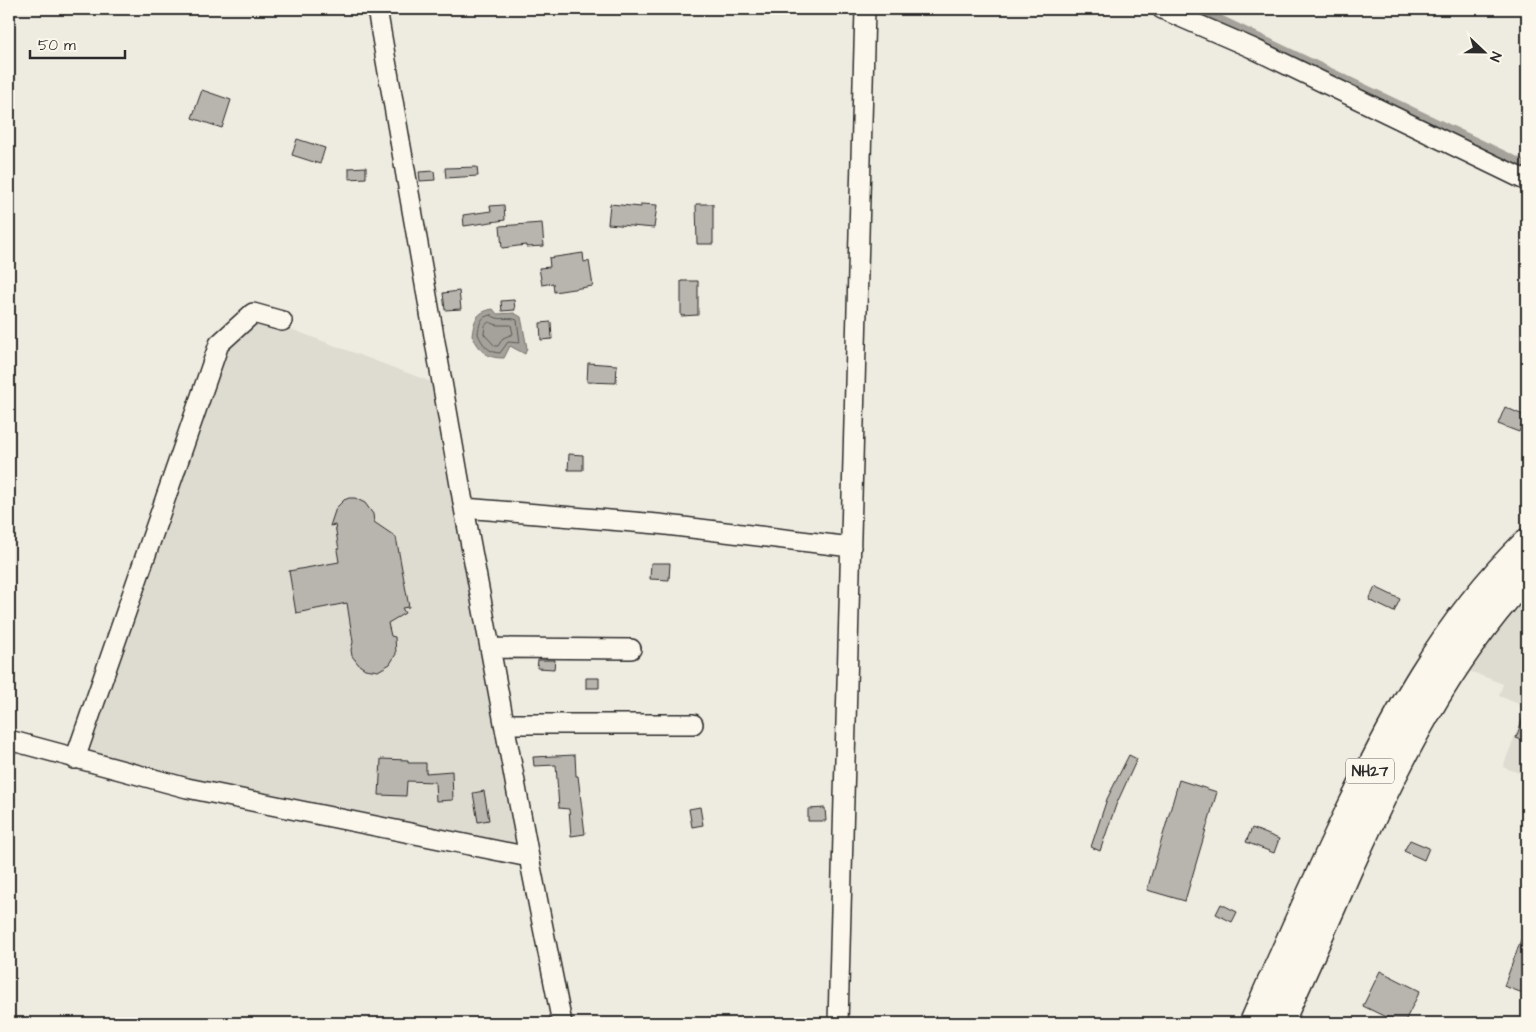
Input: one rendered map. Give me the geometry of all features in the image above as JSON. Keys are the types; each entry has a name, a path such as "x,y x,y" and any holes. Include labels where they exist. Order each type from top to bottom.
{"highway":[{"name":"NH27","path":"1254,1023 1352,807 1406,702 1448,635 1482,591 1527,543"},
{"name":"NH27","path":"1279,1023 1386,787 1430,705 1480,630 1527,574"}],"street":[{"path":"377,9 464,508 562,1023"},
{"path":"838,1023 865,9"},
{"path":"1162,9 1252,48 1527,182"},
{"path":"75,759 219,344 253,313 282,321"},
{"path":"464,508 658,524 851,547"},
{"path":"491,648 631,649"},
{"path":"504,724 693,724"},
{"path":"9,740 187,788 529,857"}],"shaded area":[{"path":"256,316 434,383 520,849 85,756 224,346"},
{"path":"1527,597 1527,776 1503,767 1526,707 1499,696 1503,684 1464,669"}],"water":[{"path":"493,309 497,314 514,313 521,317 527,348 525,354 510,346 504,358 492,357 479,346 472,336 475,321 483,312"}],"building":[{"path":"202,90 231,100 222,128 192,118"},
{"path":"297,139 325,148 320,164 292,155"},
{"path":"366,167 366,178 349,179 349,168"},
{"path":"477,167 478,176 446,178 445,168"},
{"path":"434,171 435,180 420,181 419,172"},
{"path":"610,204 641,207 641,204 657,205 654,228 608,224"},
{"path":"696,204 713,204 713,244 697,244"},
{"path":"504,205 505,220 464,226 463,215 491,211 490,206"},
{"path":"542,223 544,246 526,247 526,245 502,248 500,226"},
{"path":"583,253 584,262 589,261 593,286 554,292 553,283 542,285 539,268 550,267 549,258"},
{"path":"681,281 698,281 698,315 681,316"},
{"path":"459,291 461,309 445,310 443,293"},
{"path":"514,300 515,310 502,311 501,301"},
{"path":"551,322 552,339 541,340 540,323"},
{"path":"588,363 617,365 616,383 587,382"},
{"path":"1505,407 1525,416 1519,432 1498,424"},
{"path":"569,454 583,455 583,470 568,470"},
{"path":"349,498 355,498 365,503 373,514 374,522 396,537 409,607 402,608 405,613 388,623 391,636 395,637 396,654 390,664 378,671 365,669 352,656 353,642 347,603 296,613 289,571 339,562 335,525 330,526 336,508"},
{"path":"651,563 670,563 669,580 650,579"},
{"path":"1375,587 1400,599 1394,612 1369,600"},
{"path":"538,660 555,660 554,669 537,668"},
{"path":"586,678 599,678 599,688 586,688"},
{"path":"1526,710 1527,736 1525,741 1516,738"},
{"path":"575,755 576,776 578,776 585,834 571,836 569,809 559,808 556,765 534,766 533,757"},
{"path":"1129,755 1137,759 1116,805 1100,851 1091,847 1107,799"},
{"path":"381,759 408,760 408,763 426,763 426,773 452,771 453,800 436,801 435,782 407,781 406,796 379,795"},
{"path":"1179,780 1217,792 1185,901 1147,890"},
{"path":"484,791 489,820 478,822 473,793"},
{"path":"700,807 703,825 692,827 689,809"},
{"path":"825,808 826,821 808,821 808,809"},
{"path":"1252,828 1279,839 1274,853 1246,842"},
{"path":"1410,840 1429,848 1424,860 1404,851"},
{"path":"1221,904 1237,912 1232,922 1216,914"},
{"path":"1526,926 1527,982 1523,993 1504,986"},
{"path":"1380,971 1420,991 1404,1023 1398,1023 1363,1006"}],"waterway":[{"path":"1188,9 1217,21 1527,169"}]}
